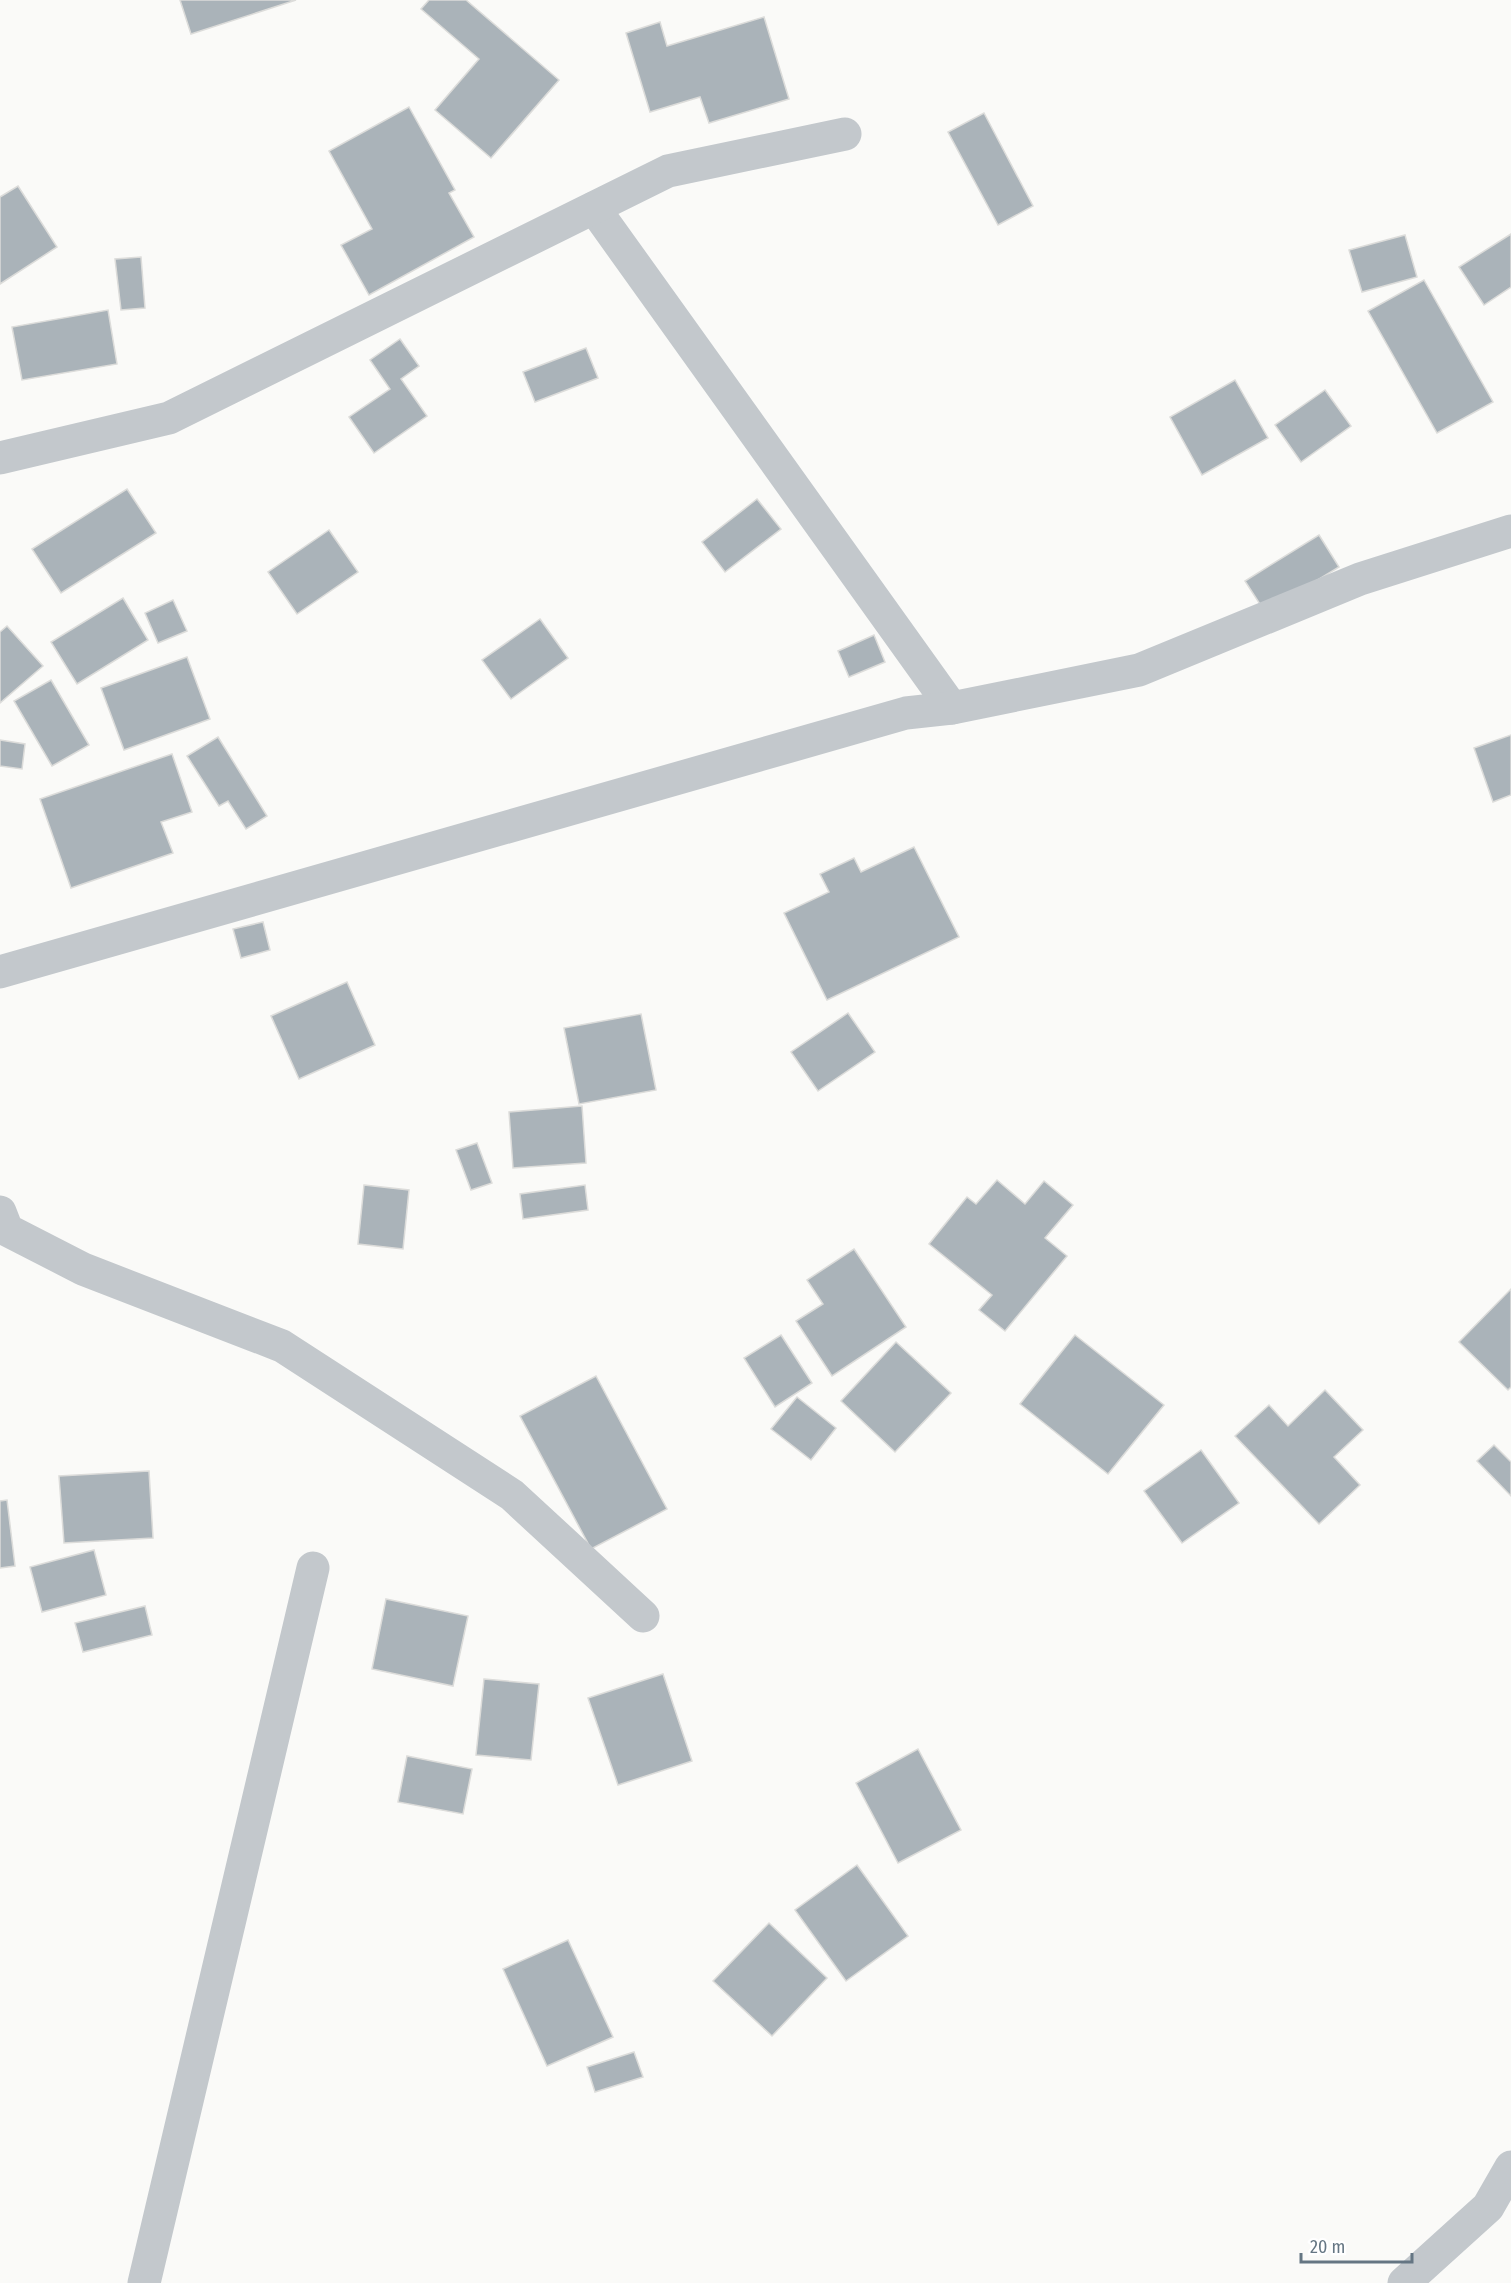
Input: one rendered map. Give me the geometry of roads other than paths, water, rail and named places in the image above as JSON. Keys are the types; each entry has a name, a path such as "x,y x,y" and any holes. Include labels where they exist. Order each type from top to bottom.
{"street":[{"path":"0,458 169,418 668,171 845,134"},
{"path":"594,208 952,708"},
{"path":"0,972 906,713 952,708 1139,670 1360,579 1511,531"},
{"path":"0,1212 7,1230 83,1269 282,1346 512,1495 643,1616"},
{"path":"144,2283 313,1568"},
{"path":"1404,2283 1488,2207 1511,2167"}]}
